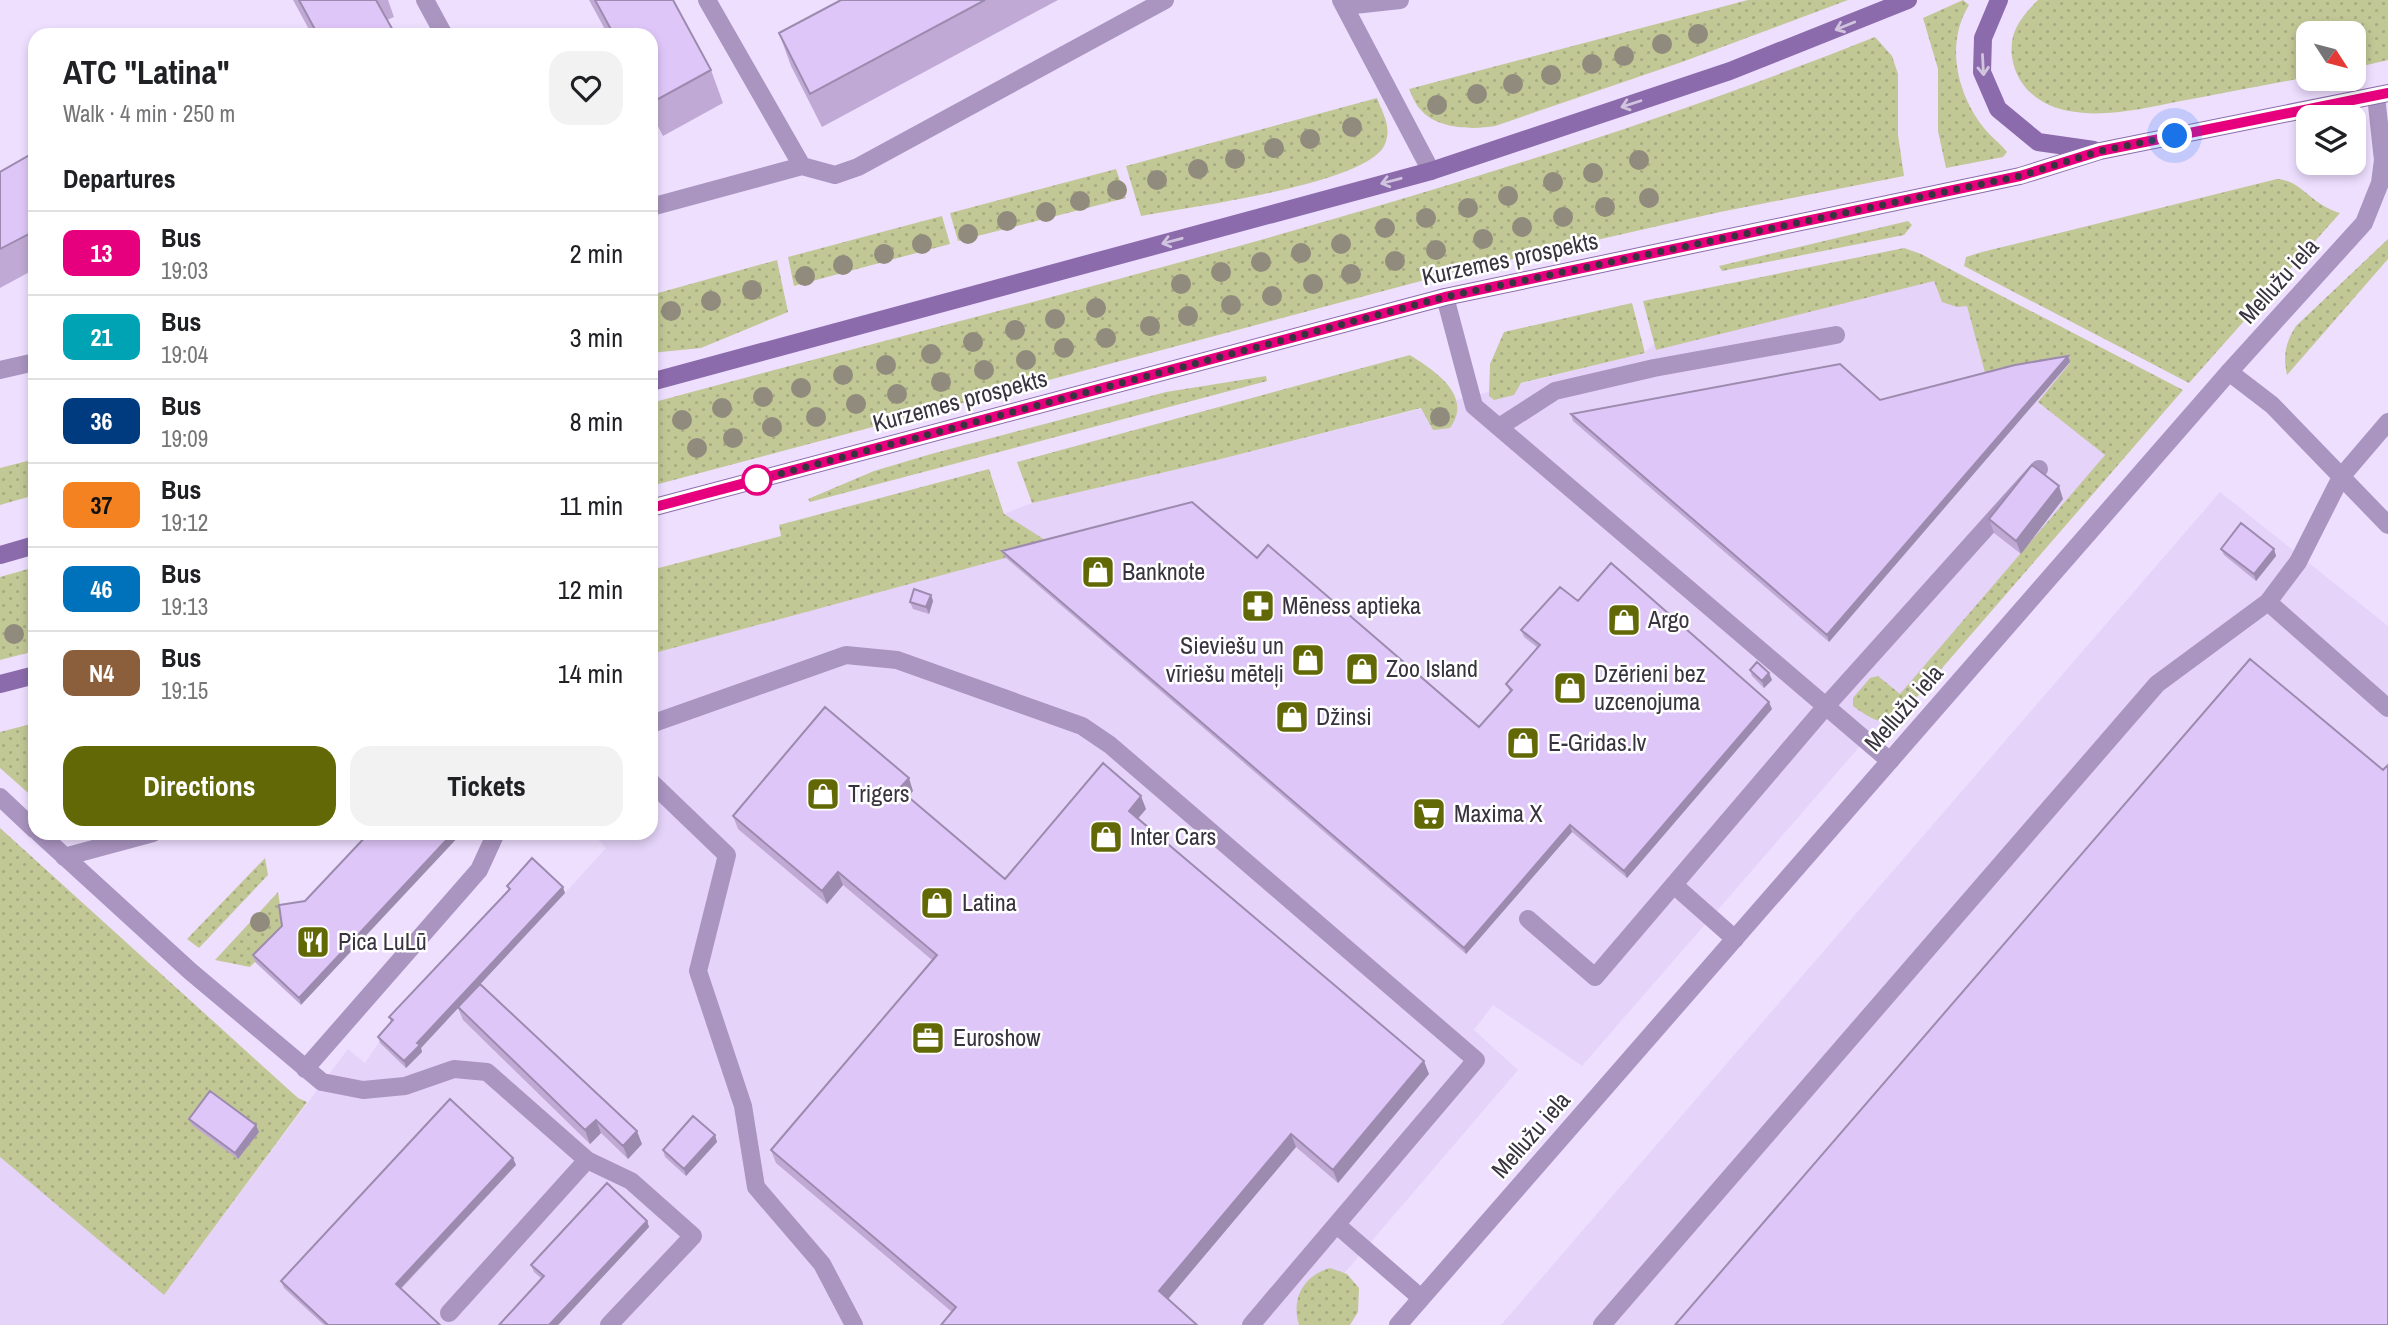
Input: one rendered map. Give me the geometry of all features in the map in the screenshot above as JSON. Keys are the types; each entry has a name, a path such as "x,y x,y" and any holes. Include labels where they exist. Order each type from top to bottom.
{"main road":[{"path":"658,380 1431,171 1731,71 1908,0"},
{"path":"1999,0 1983,38 1982,72 1998,109 2015,126 2038,142 2100,151"},
{"name":"Kurzemes prospekts","path":"658,506 1445,297 2020,176 2100,151 2382,95"},
{"path":"0,555 28,547"},
{"path":"0,684 28,677"}],"street":[{"path":"425,0 440,28"},
{"path":"707,0 802,166"},
{"path":"658,205 802,166 835,174 858,167 1165,0"},
{"path":"1400,0 1343,3 1431,171"},
{"name":"Mellužu iela","path":"1398,1325 2229,372 2364,223 2380,183 2383,160 2382,95"},
{"path":"1445,297 1474,406 1890,761"},
{"path":"1499,427 1555,391 1654,368 1836,335"},
{"path":"0,370 28,364"},
{"path":"2229,372 2272,405 2388,525"},
{"path":"1602,1325 2157,684 2268,602 2298,562 2341,477 2388,422"},
{"path":"1528,919 1595,977 1827,705 2039,469"},
{"path":"2268,602 2388,708"},
{"path":"658,722 846,655 897,660 1082,726 1110,746 1476,1060 1251,1325"},
{"path":"658,789 727,855 698,971 743,1107 756,1187 822,1264 855,1325"},
{"path":"0,797 28,823"},
{"path":"46,840 190,971 322,1082 363,1090 405,1086 454,1069 487,1073 587,1160 631,1181 693,1236 609,1325"},
{"path":"64,857 127,840"},
{"path":"305,1069 479,870 493,840"},
{"path":"1674,885 1735,939"},
{"path":"449,1313 587,1160"},
{"path":"1337,1225 1421,1298"}],"shaded area":[{"path":"1930,274 2159,402 1582,1066 1493,1005 1474,1030 1518,1070 1300,1325 0,1325 0,1157 164,1294 348,1049 365,1063 392,1023 535,865 565,893 606,848 599,840 658,840 658,652 1004,558 1004,514 1032,503 1217,460 1644,353 1655,343"},
{"path":"2220,492 2388,626 2388,1325 1501,1325"}],"green space":[{"path":"1748,0 1848,0 1682,62 1495,126 1465,128 1435,121 1418,107 1409,89"},
{"path":"1963,0 1969,5 1957,36 1957,68 1961,84 1975,115 2007,152 2003,157 1946,168 1938,131 1938,69 1923,18"},
{"path":"2038,0 2388,0 2388,60 2366,65 2366,21 2296,21 2296,79 2125,111 2083,113 2042,102 2028,90 2017,75 2012,56 2013,38 2025,15"},
{"path":"1875,37 1892,56 1898,74 1898,135 1904,176 1720,212 1451,273 658,484 658,401 1269,238 1422,193 1726,94"},
{"path":"1377,98 1387,126 1385,144 1372,158 1347,171 1274,192 1141,216 1126,166"},
{"path":"1116,169 1126,198 958,241 950,213"},
{"path":"2277,179 2293,184 2321,204 2340,213 2189,383 1964,266 1966,257 1982,252"},
{"path":"942,216 950,244 794,286 788,257"},
{"path":"1908,221 1912,225 1904,235 1722,271 1719,266"},
{"path":"2388,239 2388,259 2287,375 2286,350 2296,326"},
{"path":"1904,248 1921,254 2183,390 1917,697 1894,718 1881,721 1853,706 1853,698 1870,678 1878,676 1900,694 2105,455 2038,402 2070,363 1987,380 1967,306 1957,307 1942,302 1934,281 1656,350 1643,301"},
{"path":"777,260 788,312 701,348 658,352 658,293"},
{"path":"1632,303 1645,353 1521,383 1514,395 1494,400 1489,396 1490,364 1504,332"},
{"path":"1410,355 1439,376 1454,394 1456,416 1450,428 1433,430 1421,408 1217,460 1032,503 1017,462"},
{"path":"1266,376 1267,381 810,502 808,499 874,471 931,454 1166,392"},
{"path":"28,461 28,497 0,505 0,468"},
{"path":"989,469 1004,514 1053,545 658,652 658,568 781,536 779,525"},
{"path":"28,569 28,653 0,660 0,577"},
{"path":"28,725 28,793 0,768 0,732"},
{"path":"0,828 298,1098 307,1102 164,1295 0,1157"},
{"path":"265,858 268,875 199,948 187,939"},
{"path":"278,892 284,932 250,967 215,960"},
{"path":"1330,1268 1347,1274 1359,1288 1358,1312 1350,1325 1299,1325 1297,1306 1301,1290 1313,1277"}],"building":[{"path":"299,0 376,0 392,28 314,28"},
{"path":"595,0 673,0 711,70 658,99 658,28 610,28"},
{"path":"841,0 985,0 810,94 779,33"},
{"path":"28,156 28,235 0,249 0,172"},
{"path":"2068,356 1827,635 1571,414 1840,364 1880,400 2015,365"},
{"path":"2032,465 2059,486 2016,541 1989,519"},
{"path":"1192,502 1257,558 1268,545 1479,727 1512,690 1506,684 1540,645 1521,630 1560,587 1578,601 1611,563 1769,702 1624,871 1570,825 1464,948 1002,551"},
{"path":"2241,523 2274,549 2254,574 2221,549"},
{"path":"914,589 931,595 926,607 910,602"},
{"path":"2250,659 2383,770 2388,765 2388,1325 1675,1325"},
{"path":"1757,662 1769,673 1762,681 1750,670"},
{"path":"825,707 909,778 899,789 1005,879 1103,763 1141,796 1129,811 1424,1061 1333,1170 1291,1134 1159,1291 1197,1325 941,1325 956,1307 771,1150 937,955 838,872 822,891 733,816"},
{"path":"362,840 446,840 299,998 253,955 282,926 279,905 305,901"},
{"path":"532,858 563,887 417,1043 420,1045 404,1061 378,1037 393,1020 389,1017 510,889 507,886"},
{"path":"480,984 637,1131 623,1146 596,1120 585,1130 458,1007"},
{"path":"210,1091 256,1125 235,1153 189,1119"},
{"path":"450,1099 513,1158 396,1284 440,1325 328,1325 281,1281"},
{"path":"693,1116 715,1135 684,1169 663,1150"},
{"path":"607,1183 647,1221 549,1325 499,1325 544,1276 531,1265"}],"bus line":[{"name":"13","path":"658,506 1445,297 2020,176 2100,151 2388,93"}],"place":[{"name":"Banknote","path":"1098,572"},
{"name":"Mēness aptieka","path":"1258,606"},
{"name":"Argo","path":"1624,620"},
{"name":"Sieviešu un vīriešu mēteļi","path":"1308,660"},
{"name":"Zoo Island","path":"1362,669"},
{"name":"Dzērieni bez uzcenojuma","path":"1570,688"},
{"name":"Džinsi","path":"1292,717"},
{"name":"E-Gridas.lv","path":"1523,743"},
{"name":"Trigers","path":"823,794"},
{"name":"Maxima X","path":"1429,814"},
{"name":"Inter Cars","path":"1106,837"},
{"name":"Latina","path":"937,903"},
{"name":"Pica LuLū","path":"313,942"},
{"name":"Euroshow","path":"928,1038"}],"route":[{"path":"757,480 1445,297 2020,176 2100,151 2175,136"}]}
